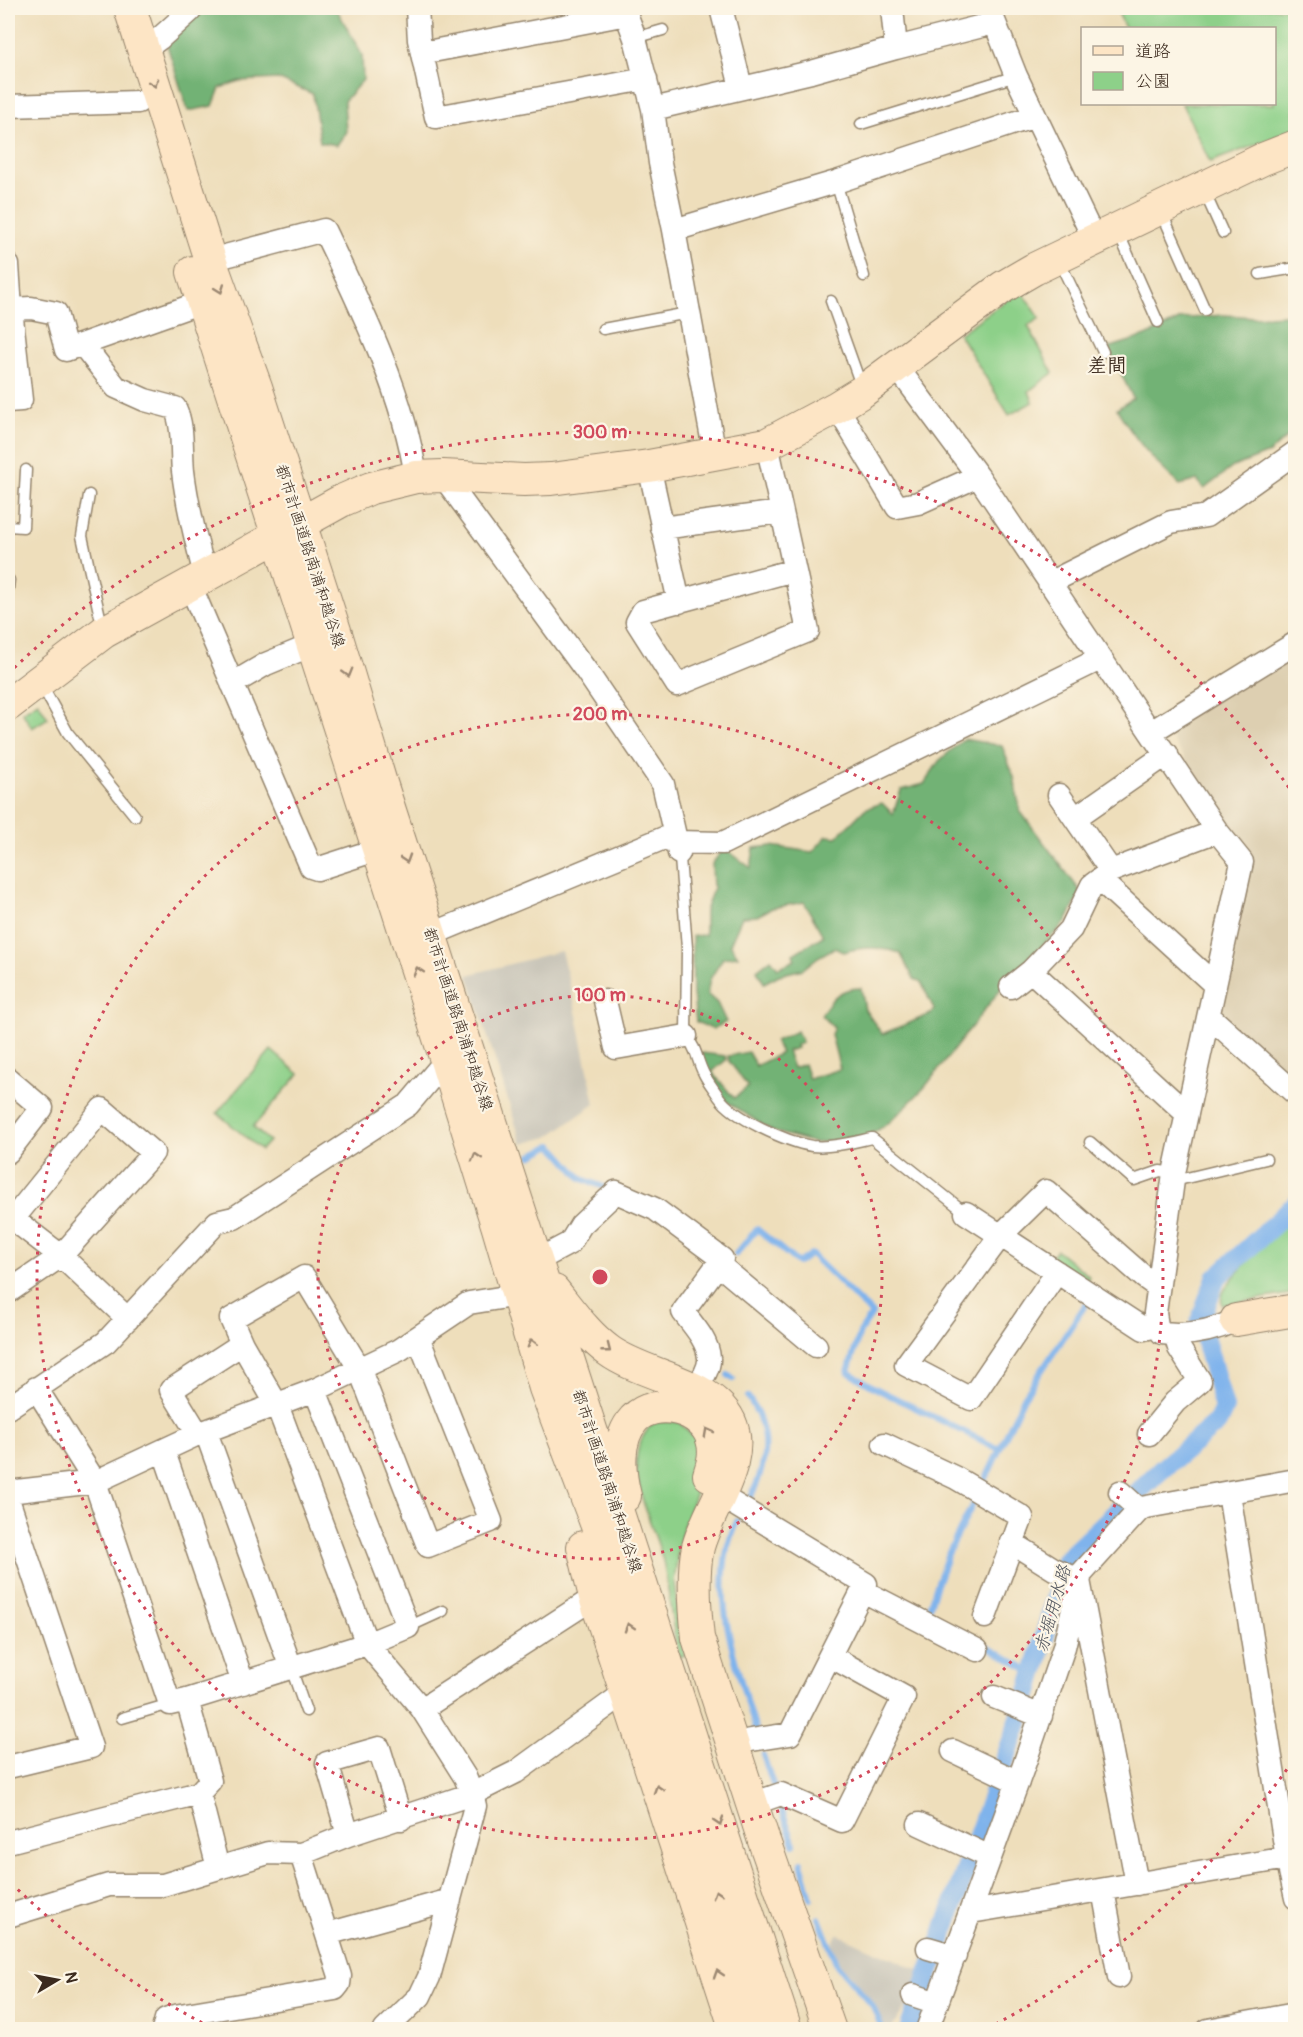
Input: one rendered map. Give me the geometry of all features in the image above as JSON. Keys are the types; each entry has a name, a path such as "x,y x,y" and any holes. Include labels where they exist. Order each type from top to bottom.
{"street":[{"name":"都市計画道路南浦和越谷線","path":"107,8 202,302 288,531 338,637 380,780 640,1582 650,1687 786,2030"},
{"name":"都市計画道路南浦和越谷線","path":"130,8 210,260 256,387 312,645 446,1060 545,1388 596,1523 761,2030"},
{"path":"144,50 190,11 190,8"},
{"path":"417,8 419,40 436,117 645,79"},
{"path":"721,8 741,87"},
{"path":"892,8 896,48"},
{"path":"422,53 626,11 653,109 660,163 715,455"},
{"path":"653,109 811,72 896,48 991,15 1035,116 1105,234"},
{"path":"8,106 138,102"},
{"path":"674,230 836,182 1035,116"},
{"path":"9,702 40,682 104,632 355,493 430,476 551,479 649,466 767,444 850,399 897,367 1003,287 1057,257 1263,159 1296,146"},
{"path":"210,260 324,230 389,378 405,425 430,476 587,672 663,784 678,850"},
{"path":"8,265 21,400 8,401"},
{"path":"11,309 31,308 56,313 66,350 202,302"},
{"path":"83,345 116,387 145,400 175,408 179,416 183,472 193,530 198,580 232,684 311,867 317,869 379,849"},
{"path":"897,367 978,476 1217,831 1242,862 1174,1177 1155,1313 1174,1331 1179,1348 1200,1381 1175,1402 1149,1434"},
{"path":"850,399 897,507 918,503 978,476"},
{"path":"767,444 780,512 794,570 808,631 677,685 637,622 643,611 794,570"},
{"path":"1049,583 1171,522 1206,516 1296,452"},
{"path":"649,466 679,602"},
{"path":"662,528 780,512"},
{"path":"1151,732 1296,643"},
{"path":"232,684 266,664 312,645"},
{"path":"430,935 664,838 678,850 723,843 1100,659"},
{"path":"1075,818 1167,754"},
{"path":"1059,795 1075,818 1106,875 1215,985"},
{"path":"1011,987 1071,929 1092,885 1106,875 1217,831"},
{"path":"1031,970 1187,1114"},
{"path":"605,1001 616,1048 686,1036"},
{"path":"1209,1016 1296,1094"},
{"path":"8,1408 106,1342 218,1222 234,1218 408,1105 446,1060"},
{"path":"8,1079 42,1108 8,1152"},
{"path":"8,1292 61,1256 153,1153 102,1109 10,1218 61,1256 128,1319"},
{"path":"1058,1272 971,1399 906,1365 1001,1236 1046,1191 1158,1287"},
{"path":"696,1389 705,1374 710,1359 701,1335 683,1312 722,1259 655,1209 616,1192 581,1225 570,1243 539,1267 581,1325 610,1352 629,1363 696,1389 717,1405 732,1429 734,1442 732,1462 698,1548 694,1605 698,1638 830,2030"},
{"path":"966,1213 1144,1329 1174,1331 1227,1324 1296,1310"},
{"path":"718,1264 816,1347"},
{"path":"385,2030 420,1996 429,1977 476,1806 465,1777 422,1709 368,1644 277,1405 242,1344 231,1319 304,1277 359,1368 428,1546 491,1521 417,1337"},
{"path":"8,1492 95,1482 202,1433 315,1390 399,1350 469,1303 518,1295"},
{"path":"242,1344 171,1390 202,1433 291,1668"},
{"path":"8,1842 199,1793 210,1781 95,1482 36,1388"},
{"path":"545,1388 595,1597 650,1687 736,2030"},
{"path":"596,1523 591,1471 594,1441 608,1419 634,1394 663,1388 696,1389"},
{"path":"178,1702 368,1644 408,1627 315,1390"},
{"path":"640,1582 635,1533 622,1482 620,1458 624,1438 637,1417 660,1408 676,1408 694,1416 705,1425 712,1438 714,1454 684,1546 680,1594 684,1634 754,1856 815,2030"},
{"path":"884,1443 956,1478 1022,1517 985,1617"},
{"path":"164,1452 243,1683"},
{"path":"1011,1542 1067,1574 1081,1574 1131,1502 1229,1493 1296,1480"},
{"path":"1229,1493 1287,1858 1296,1898"},
{"path":"719,1496 866,1584 790,1734 732,1743"},
{"path":"8,1499 91,1747 8,1767"},
{"path":"927,2030 926,1999 942,1952 970,1912 980,1853 1029,1711 1064,1647 1067,1574"},
{"path":"1067,1574 1137,1884"},
{"path":"863,1591 977,1650"},
{"path":"422,1709 595,1597"},
{"path":"752,1804 782,1794 842,1821 904,1697 830,1656"},
{"path":"8,1916 109,1885 163,1885 268,1853 301,1854 348,1835 472,1794 516,1772 650,1687"},
{"path":"994,1697 1029,1711"},
{"path":"348,1835 327,1763 380,1748 401,1819"},
{"path":"953,1751 1006,1777"},
{"path":"199,1793 218,1868"},
{"path":"919,1824 980,1853"},
{"path":"163,2030 166,2019 174,2016 335,1989 339,1984 340,1976 301,1854"},
{"path":"970,1912 1287,1858"},
{"path":"1103,1890 1119,1977"},
{"path":"327,1934 450,1900"},
{"path":"1208,2030 1296,2014"}],"lane":[{"path":"635,38 663,30"},
{"path":"861,124 1016,76"},
{"path":"836,182 864,276"},
{"path":"1202,188 1223,233"},
{"path":"1160,208 1205,310"},
{"path":"1105,234 1158,322"},
{"path":"1057,257 1103,352"},
{"path":"1260,274 1296,268"},
{"path":"831,301 850,399"},
{"path":"603,329 688,313"},
{"path":"8,526 23,527 26,470"},
{"path":"89,495 82,536 104,632"},
{"path":"40,682 68,733 135,816"},
{"path":"678,850 687,948 686,1036 695,1047 704,1074 721,1100 734,1111 771,1133 813,1146 828,1146 872,1138 966,1213"},
{"path":"1090,1142 1134,1180 1160,1171 1174,1177 1266,1159"},
{"path":"408,1627 443,1611"},
{"path":"291,1668 306,1711"},
{"path":"122,1718 178,1702"}],"shaded area":[{"path":"1295,651 1295,1081 1220,1015 1252,860 1166,730"},
{"path":"561,951 595,1104 548,1137 522,1144 468,975"},
{"path":"837,1934 920,1971 906,2006 891,2029 883,2029 873,2003 836,1964 832,1945"}],"green space":[{"path":"198,8 336,8 362,55 363,80 344,101 346,132 337,145 320,142 313,94 278,79 239,81 220,88 213,106 188,111 166,42"},
{"path":"1116,8 1295,8 1295,130 1210,162 1182,105 1276,105 1276,27 1125,27"},
{"path":"1021,290 1040,318 1028,326 1053,373 1029,391 1033,402 1009,415 959,334"},
{"path":"1223,315 1295,317 1295,430 1269,453 1233,467 1204,489 1197,480 1180,485 1145,450 1117,409 1133,398 1108,348 1146,336 1181,319"},
{"path":"38,702 48,718 32,728 22,712"},
{"path":"964,739 1002,746 1014,777 1020,811 1081,892 1066,922 1006,982 925,1087 891,1121 864,1137 815,1143 772,1131 724,1100 699,1055 702,1053 725,1056 726,1060 712,1072 734,1098 748,1087 729,1061 728,1056 748,1052 756,1066 781,1053 775,1041 797,1031 802,1042 796,1045 797,1048 787,1051 793,1068 804,1064 809,1079 840,1069 831,1034 834,1028 821,1015 833,999 842,992 861,988 865,1010 882,1034 931,1014 934,1009 921,982 914,979 900,953 886,949 865,948 844,952 834,948 803,969 779,975 764,983 757,970 771,959 778,968 795,960 793,954 823,936 804,902 772,908 757,916 742,917 730,944 738,956 723,958 710,979 707,994 717,1003 726,1022 713,1029 696,1022 692,936 705,935 705,911 713,889 712,864 724,848 751,868 754,848 771,846 812,852 827,836 837,837 865,809 882,803 893,814 901,790 924,784 939,761"},
{"path":"271,1050 299,1074 253,1127 269,1141 261,1150 217,1113"},
{"path":"1295,1215 1295,1293 1222,1305 1222,1296 1233,1278 1254,1254"},
{"path":"1057,1250 1090,1277 1084,1285 1049,1259"},
{"path":"658,1422 679,1422 697,1440 700,1482 683,1527 674,1582 679,1628 685,1655 679,1657 663,1561 641,1496 636,1462 639,1446 650,1426"}],"waterway":[{"path":"531,1156 552,1145 582,1179 604,1187"},
{"name":"赤堀用水路","path":"909,2030 1028,1695 1066,1560 1162,1469 1217,1423 1224,1408 1200,1321 1216,1278 1296,1204"},
{"path":"736,1254 757,1229 798,1263 811,1254 872,1314 860,1332 848,1372 877,1389 999,1449"},
{"path":"983,1485 1024,1397 1086,1304"},
{"path":"728,1375 733,1379"},
{"path":"748,1397 760,1421 764,1446 761,1471 751,1496"},
{"path":"931,1616 927,1613 947,1556 975,1500"},
{"path":"737,1521 728,1547 724,1573 724,1599 733,1653 756,1731"},
{"path":"982,1644 1034,1673"},
{"path":"763,1755 774,1787"},
{"path":"782,1810 794,1844"},
{"path":"801,1862 811,1898"},
{"path":"819,1918 837,1965 872,2005 883,2030"}],"district":[{"name":"差間","path":"1107,365"}]}
